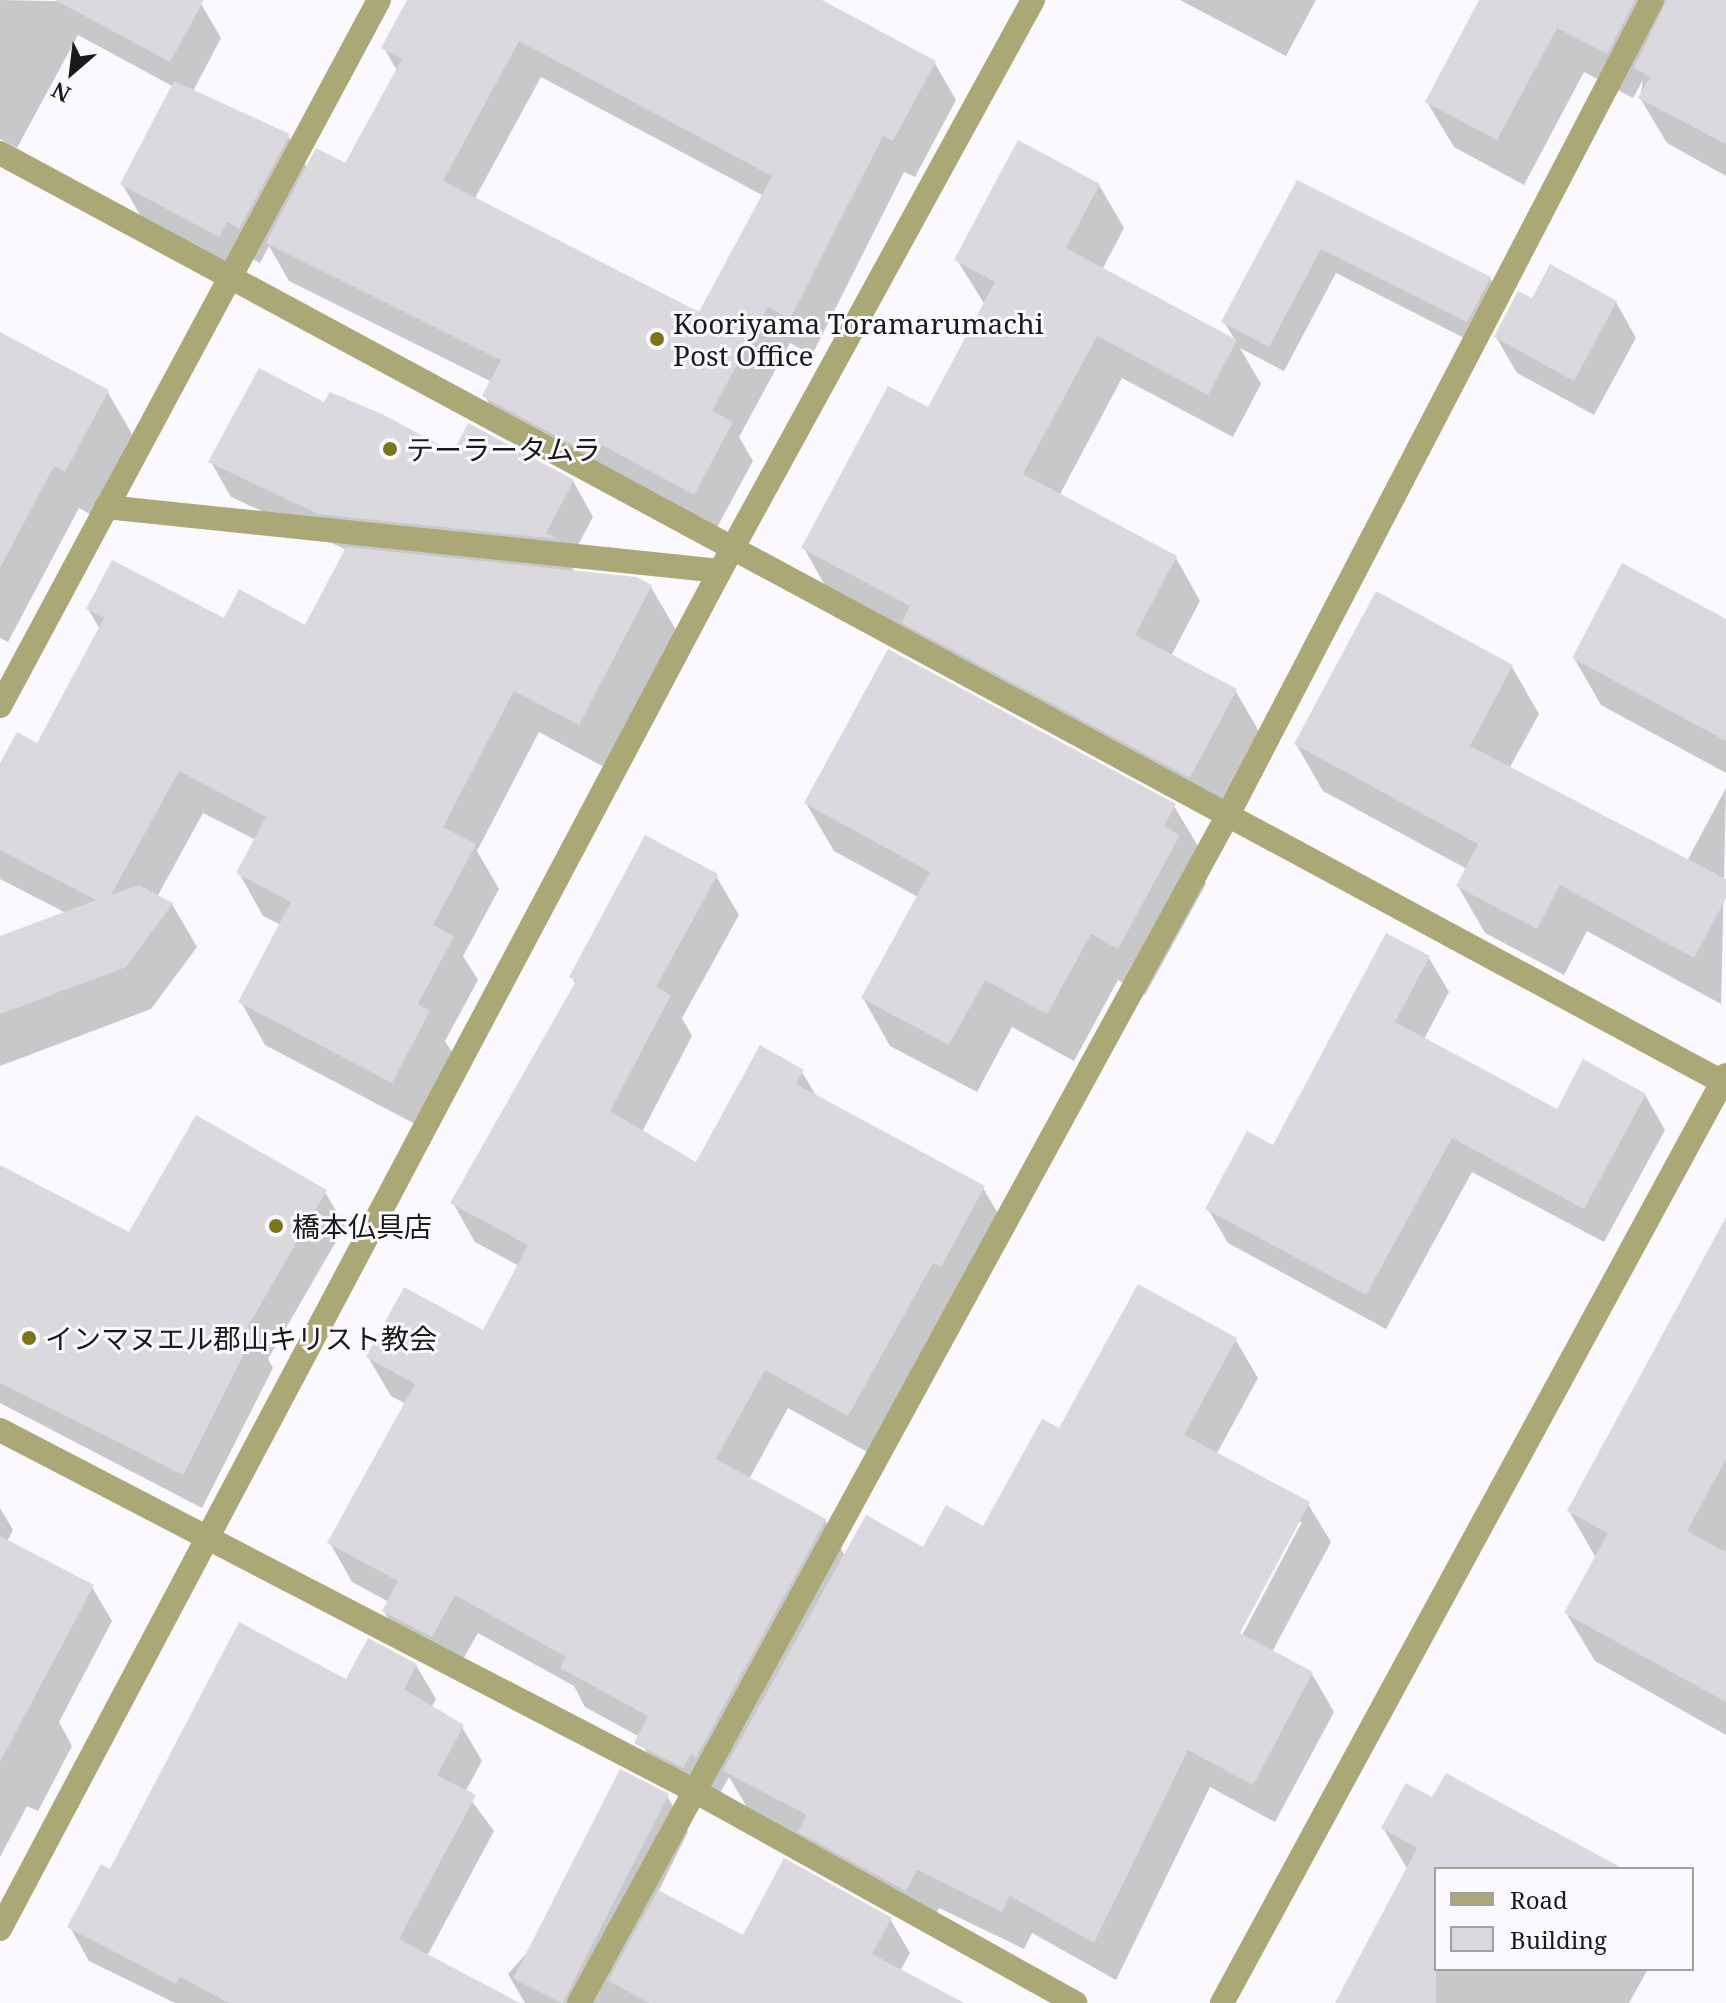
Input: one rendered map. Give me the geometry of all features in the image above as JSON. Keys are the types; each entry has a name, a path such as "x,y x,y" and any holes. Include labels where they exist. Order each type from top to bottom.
{"street":[{"path":"0,706 379,0"},
{"path":"0,1929 208,1543 720,571 738,550 1033,0"},
{"path":"579,2003 691,1789 1230,811 1652,0"},
{"path":"0,153 1230,811 1725,1080 1222,2003"},
{"path":"106,507 720,571"},
{"path":"0,1430 208,1543 691,1789 1076,2003"}],"building":[{"path":"55,0 204,0 170,62"},
{"path":"407,0 822,0 936,61 893,141 883,136 790,319 768,307 712,411 733,422 694,495 595,441 588,453 482,396 501,360 266,243 316,148 345,163 402,59 381,48","holes":["519,41 772,176 699,312 443,181"]},
{"path":"1479,0 1635,0 1607,54 1557,28 1497,140 1425,102"},
{"path":"1667,0 1726,0 1726,144 1638,98 1650,77 1634,68"},
{"path":"174,81 290,134 239,229 227,222 219,237 120,184"},
{"path":"1018,140 1100,184 1066,248 1237,340 1208,395 1097,336 1023,474 1177,556 1135,635 1237,689 1190,778 902,623 910,606 801,548 888,386 928,407 995,282 954,260"},
{"path":"1297,180 1491,277 1467,322 1321,249 1269,347 1221,322"},
{"path":"1550,264 1617,301 1574,381 1494,337 1518,291 1532,298"},
{"path":"0,332 109,390 65,472 54,466 0,568"},
{"path":"259,368 324,402 330,392 382,414 453,452 468,423 574,480 546,533 558,539 318,514 208,462"},
{"path":"346,547 636,577 652,585 579,725 514,691 443,827 476,844 433,925 454,936 418,1004 430,1011 392,1083 238,1002 291,902 236,873 266,817 179,771 111,895 139,885 173,903 126,967 0,1014 0,936 96,900 0,850 0,763 17,732 37,743 104,618 86,609 112,560 224,618 239,589 305,625"},
{"path":"1622,563 1726,619 1726,741 1572,658"},
{"path":"1376,591 1513,665 1470,746 1726,879 1726,898 1694,958 1560,885 1537,929 1456,886 1478,844 1294,744"},
{"path":"888,649 1176,804 1164,826 1180,835 1118,949 1091,934 1047,1014 985,980 949,1045 861,998 930,872 804,803"},
{"path":"645,835 718,874 656,987 671,995 610,1111 696,1162 760,1045 804,1070 796,1084 985,1186 941,1267 933,1263 848,1416 765,1370 716,1459 826,1519 696,1757 691,1754 683,1768 634,1743 648,1716 560,1668 566,1657 455,1595 432,1637 382,1611 398,1581 327,1543 415,1384 366,1357 404,1287 483,1330 528,1245 450,1203 576,981 569,977"},
{"path":"1386,933 1430,956 1395,1022 1557,1109 1583,1059 1646,1094 1584,1209 1452,1138 1366,1295 1205,1209 1247,1131 1273,1145"},
{"path":"196,1115 327,1190 247,1328 255,1332 183,1475 0,1383 0,1165 129,1232"},
{"path":"1726,1217 1726,1459 1687,1531 1726,1552 1726,1702 1564,1613 1608,1533 1567,1511"},
{"path":"1138,1284 1237,1338 1184,1435 1310,1502 1240,1633 1313,1672 1253,1785 1188,1750 1094,1943 1010,1896 1002,1912 917,1870 906,1891 798,1832 807,1815 723,1771 866,1515 923,1547 946,1505 983,1526 1042,1419 1059,1428"},
{"path":"0,1536 94,1585 0,1762"},
{"path":"239,1622 346,1679 368,1638 417,1664 404,1689 464,1725 437,1775 476,1795 399,1939 520,2003 229,2003 180,1977 176,1984 67,1927 101,1864 110,1869"},
{"path":"620,1769 669,1794 562,2003 513,1978"},
{"path":"1446,1773 1620,1867 1434,1867 1436,2003 1335,2003 1417,1848 1381,1828 1406,1783 1432,1797"},
{"path":"784,1858 892,1918 872,1954 964,2003 650,2003 608,1981 658,1890 743,1935"}],"place":[{"name":"Kooriyama Toramarumachi Post Office","path":"657,339"},
{"name":"テーラータムラ","path":"390,449"},
{"name":"橋本仏具店","path":"276,1226"},
{"name":"インマヌエル郡山キリスト教会","path":"29,1338"}]}
